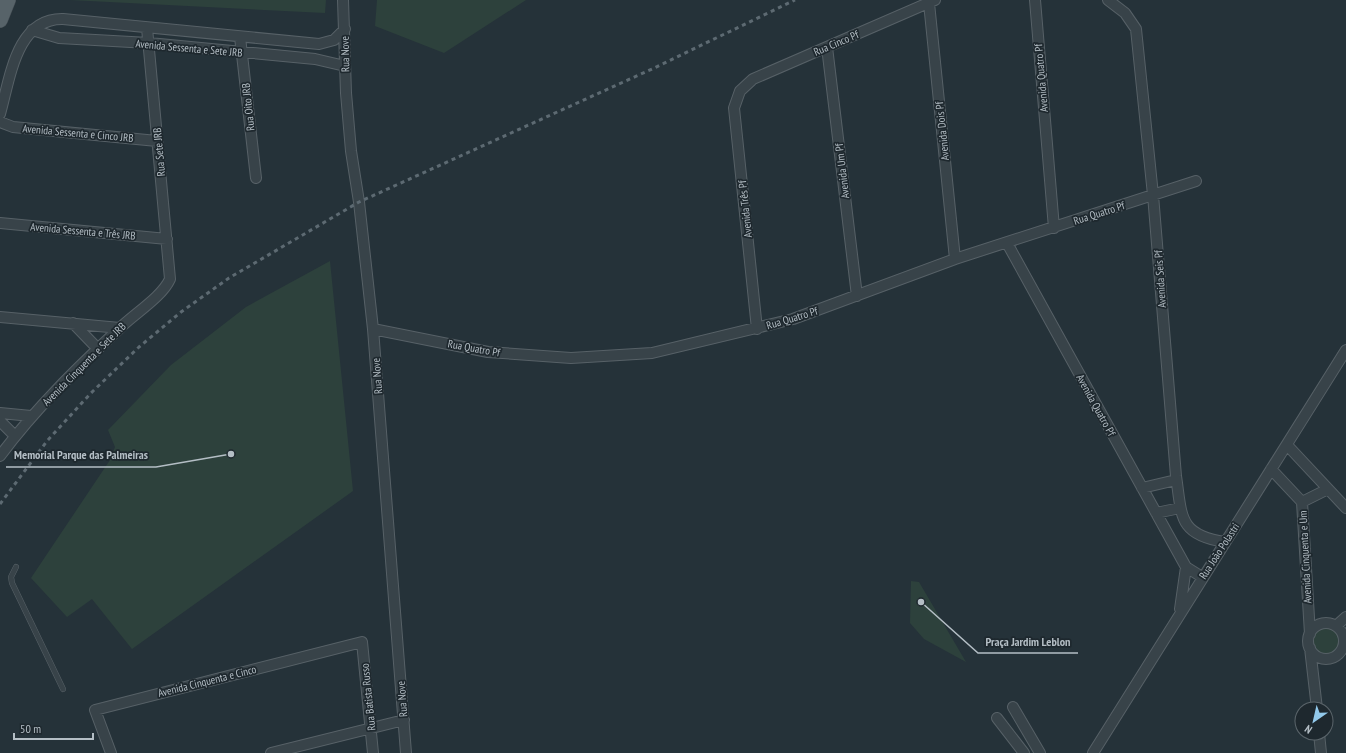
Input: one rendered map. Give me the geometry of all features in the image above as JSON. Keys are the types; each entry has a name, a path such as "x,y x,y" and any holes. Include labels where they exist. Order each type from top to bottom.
{"main road":[{"path":"0,20 8,0"}],"street":[{"name":"Rua Nove","path":"343,0 353,173 359,202 373,329 406,753"},
{"name":"Avenida Quatro Pf","path":"1035,0 1054,228"},
{"name":"Avenida Seis Pf","path":"1108,0 1125,13 1136,29 1153,195 1176,480 1180,508 1191,531 1209,540 1225,542"},
{"name":"Rua Cinco Pf","path":"740,91 753,79 932,1"},
{"name":"Avenida Dois Pf","path":"932,1 955,259"},
{"path":"0,114 24,38 44,21 57,18 319,44 334,40 345,29"},
{"name":"Rua Sete JRB","path":"147,28 170,276"},
{"name":"Avenida Sessenta e Sete JRB","path":"32,30 59,38 148,44 315,59 346,66"},
{"name":"Rua Oito JRB","path":"240,37 256,178"},
{"name":"Avenida Um Pf","path":"828,46 857,296"},
{"name":"Avenida Três Pf","path":"740,91 734,108 757,329"},
{"name":"Avenida Sessenta e Cinco JRB","path":"0,122 13,127 158,140"},
{"name":"Rua Quatro Pf","path":"373,329 488,352 571,358 652,353 757,329 793,319 955,259 1196,181"},
{"name":"Avenida Sessenta e Três JRB","path":"0,223 167,239"},
{"name":"Avenida Quatro Pf","path":"1007,243 1186,567 1202,577"},
{"name":"Avenida Cinquenta e Sete JRB","path":"0,456 32,416 120,328 164,289 170,276"},
{"path":"0,318 120,328"},
{"path":"73,323 98,350"},
{"name":"Rua João Polastri","path":"1093,753 1202,577 1345,355"},
{"path":"0,413 32,416"},
{"path":"0,421 15,436"},
{"path":"1287,445 1346,508"},
{"name":"Avenida Cinquenta e Um","path":"1271,470 1302,502 1310,634"},
{"path":"1142,488 1176,480"},
{"path":"1302,502 1328,489"},
{"path":"1156,513 1180,508"},
{"path":"1180,612 1186,567"},
{"path":"1336,626 1346,617"},
{"path":"1310,646 1312,651 1322,658 1335,656 1344,648 1344,636 1336,626 1328,623 1321,624 1314,628 1310,634 1310,646 1316,701"},
{"name":"Rua Batista Russo","path":"362,642 373,753"},
{"name":"Avenida Cinquenta e Cinco","path":"111,753 95,710 362,642"},
{"path":"1013,707 1040,753"},
{"path":"997,718 1024,753"},
{"path":"271,753 404,720"},
{"path":"1320,741 1321,753"}],"lane":[{"path":"16,567 11,577 12,583 63,689"}],"green space":[{"path":"70,0 326,0 325,13"},
{"path":"377,0 526,0 444,53 375,26"},
{"path":"330,261 353,491 132,649 92,599 67,617 31,578 110,460 115,447 108,430 171,365 246,307"},
{"path":"911,581 919,582 966,662 924,639 910,623"},
{"path":"1323,625 1329,625 1338,629 1342,641 1338,653 1329,657 1323,657 1314,653 1310,644 1310,638 1314,629"}],"railway":[{"path":"0,504 47,441 91,393 139,347 181,312 229,278 359,202 652,69 795,0"}],"place":[{"name":"Memorial Parque das Palmeiras","path":"231,454"},
{"name":"Praça Jardim Leblon","path":"921,602"}]}
